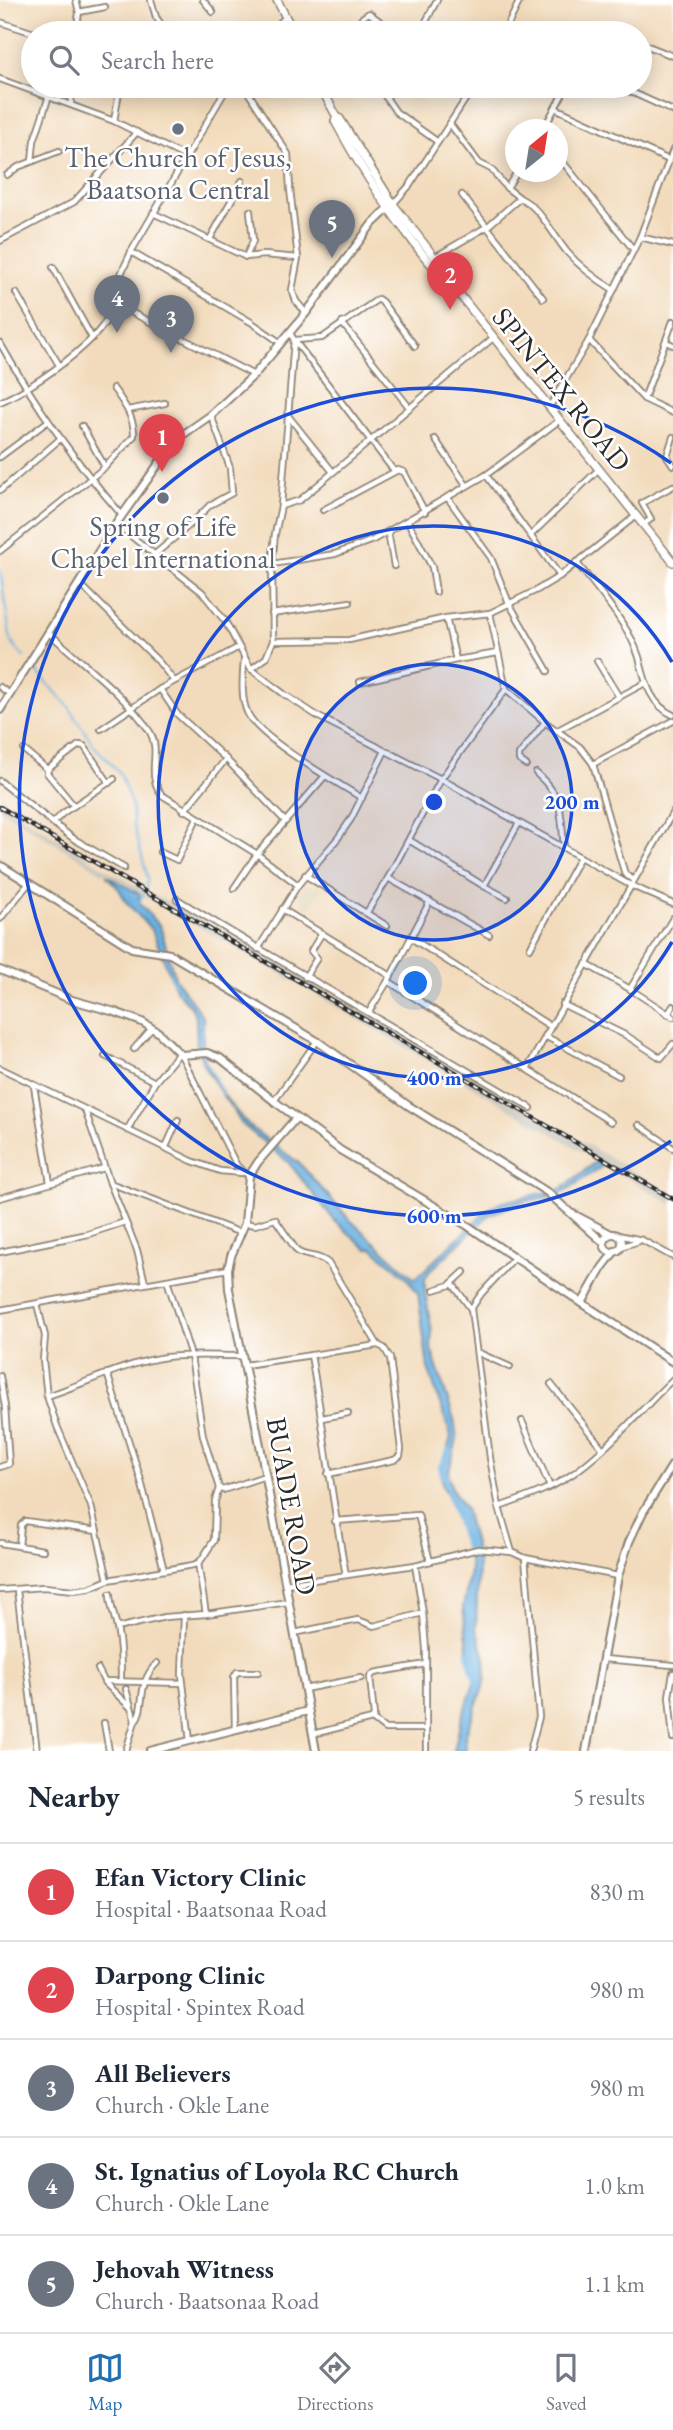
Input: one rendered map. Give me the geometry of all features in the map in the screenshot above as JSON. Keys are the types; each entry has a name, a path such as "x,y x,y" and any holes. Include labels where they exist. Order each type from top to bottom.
{"main road":[{"path":"277,0 288,21"},
{"name":"SPINTEX ROAD","path":"327,98 353,155 431,265 444,275"},
{"name":"SPINTEX ROAD","path":"390,207 435,258 444,275 636,515 670,552 673,562"}],"street":[{"path":"76,0 78,21"},
{"path":"151,0 159,21"},
{"path":"203,0 213,12"},
{"path":"426,21 437,0"},
{"path":"509,21 520,0"},
{"path":"79,12 105,7"},
{"path":"360,21 369,13 379,21"},
{"path":"282,21 286,17"},
{"path":"0,22 21,29"},
{"path":"652,48 673,56"},
{"path":"0,79 21,86"},
{"path":"32,161 34,141 48,98"},
{"path":"54,98 114,121 186,158"},
{"path":"71,98 71,104"},
{"path":"114,121 118,98"},
{"path":"0,402 26,390 59,365 92,338 108,318 119,279 131,252 220,98"},
{"path":"252,98 288,154 298,258 292,290 306,313"},
{"path":"388,98 396,112 438,142"},
{"path":"0,710 116,524 172,445 211,415 254,374 306,313 372,225 410,185 466,98"},
{"path":"549,119 560,98"},
{"path":"644,98 673,111"},
{"path":"555,108 669,160"},
{"path":"450,124 479,163 491,169 507,188 533,206 580,265 614,290"},
{"path":"0,241 75,202 137,132"},
{"path":"550,406 589,340 640,237 673,150"},
{"path":"7,175 32,161 59,151"},
{"path":"568,168 633,249"},
{"path":"210,239 242,181"},
{"path":"507,188 511,182"},
{"path":"462,195 543,298"},
{"path":"435,258 488,226 520,198"},
{"path":"246,257 253,241 250,211"},
{"path":"153,213 246,257 264,255 298,258"},
{"path":"640,237 673,245"},
{"path":"131,252 281,342"},
{"path":"53,267 92,338"},
{"path":"16,293 59,365"},
{"path":"294,340 318,340 374,300 380,299 415,346"},
{"path":"113,303 254,374"},
{"path":"644,399 673,321"},
{"path":"342,322 409,407"},
{"path":"289,332 394,471"},
{"path":"281,506 300,500 494,337"},
{"path":"251,669 266,658 273,641 272,564 281,506 294,340"},
{"path":"589,340 644,399 673,413"},
{"path":"666,342 673,345"},
{"path":"0,343 47,422 89,478 122,515"},
{"path":"0,551 105,467 134,436 128,410 113,388"},
{"path":"128,410 164,403"},
{"path":"154,555 220,497 232,493 230,468 211,415"},
{"path":"289,416 333,472"},
{"path":"272,564 348,550 388,532 486,475 561,420"},
{"path":"0,457 47,422"},
{"path":"82,426 105,467"},
{"path":"673,437 667,456 673,465"},
{"path":"1,490 60,439"},
{"path":"435,439 467,486"},
{"path":"531,535 599,468"},
{"path":"323,510 398,470 404,472 425,512"},
{"path":"486,475 560,576"},
{"path":"644,524 651,519 642,503 673,486"},
{"path":"447,497 491,558 509,603 548,671"},
{"path":"273,641 349,640 446,618 491,613 560,576 636,515"},
{"path":"408,522 432,567 436,592"},
{"path":"116,524 215,606 251,669 284,694 319,717 441,779 580,857 673,904"},
{"path":"388,532 394,566"},
{"path":"576,562 623,623 634,643 645,683 662,708 673,715"},
{"path":"79,583 158,661 174,681"},
{"path":"272,614 350,602"},
{"path":"491,613 506,689 580,747 593,764 620,858 631,883"},
{"path":"446,618 456,660"},
{"path":"48,632 132,708 152,738 155,749 155,787 162,795 257,854 298,885"},
{"path":"101,729 160,689 239,647"},
{"path":"360,682 498,653"},
{"path":"244,659 242,680 249,716 282,746 362,798"},
{"path":"597,661 619,697"},
{"path":"558,730 645,683"},
{"path":"0,687 10,694"},
{"path":"160,689 177,714 226,759 285,821"},
{"path":"367,912 441,779 506,689"},
{"path":"593,764 673,721"},
{"path":"526,765 519,760 519,755 545,722"},
{"path":"48,769 82,744 109,783"},
{"path":"24,750 48,769 47,773 74,806"},
{"path":"258,949 305,875 338,838 362,798 385,751"},
{"path":"184,811 226,759"},
{"path":"537,773 557,796 564,848"},
{"path":"234,888 257,854 325,776"},
{"path":"53,823 114,779"},
{"path":"0,781 74,839 124,868"},
{"path":"527,1069 673,812"},
{"path":"160,852 177,860 197,818"},
{"path":"484,886 519,822"},
{"path":"409,840 507,898"},
{"path":"530,948 580,857"},
{"path":"0,865 132,948 170,954 317,1041 409,1105 550,1194 605,1245 618,1249 642,1240"},
{"path":"305,875 387,926"},
{"path":"388,878 489,935"},
{"path":"0,919 30,883"},
{"path":"177,899 531,1108"},
{"path":"369,1012 430,901"},
{"path":"282,909 611,1122"},
{"path":"630,989 673,918"},
{"path":"305,977 317,958 311,951 321,933"},
{"path":"411,938 550,1026"},
{"path":"586,964 671,1016 673,1006"},
{"path":"0,970 72,1000 132,1018 152,1028 180,1054 246,1174 245,1223 228,1269 0,1311"},
{"path":"562,1004 627,1036 661,1058 673,1044"},
{"path":"134,1048 152,1028"},
{"path":"545,1036 619,1076"},
{"path":"274,1101 317,1041"},
{"path":"127,1130 155,1082 180,1054 207,1053 220,1058 340,1150 475,1230 673,1362"},
{"path":"105,1056 155,1082"},
{"path":"0,1068 206,1167 246,1174"},
{"path":"34,1085 50,1183"},
{"path":"85,1110 104,1168 138,1250 145,1283"},
{"path":"246,1174 296,1118"},
{"path":"165,1149 178,1120"},
{"path":"639,1125 673,1148"},
{"path":"0,1198 104,1168"},
{"path":"110,1183 241,1233"},
{"path":"573,1214 621,1241 582,1303"},
{"path":"245,1223 255,1225 275,1219 297,1251 321,1257 328,1263 377,1345"},
{"path":"0,1252 88,1234 125,1222"},
{"path":"602,1268 606,1237 614,1235 642,1240 673,1257"},
{"path":"471,1309 514,1258"},
{"name":"BUADE ROAD","path":"228,1269 231,1304 316,1751"},
{"path":"434,1290 452,1283 464,1272"},
{"path":"167,1280 191,1356 203,1436 219,1488 215,1500 216,1535 198,1563 206,1614"},
{"path":"452,1283 471,1309 490,1458 499,1507 512,1552"},
{"path":"37,1304 45,1336 43,1360 47,1396 57,1426 81,1479 108,1580"},
{"path":"244,1365 377,1345 384,1348 390,1358 400,1456 394,1460 328,1474"},
{"path":"478,1353 510,1367"},
{"path":"311,1355 335,1521 346,1575"},
{"path":"47,1396 127,1366 167,1357 243,1356"},
{"path":"107,1373 140,1477 164,1570"},
{"path":"0,1379 9,1464 7,1467 0,1467"},
{"path":"499,1507 550,1487 574,1473 603,1449 673,1379"},
{"path":"551,1384 603,1449"},
{"path":"322,1418 348,1413"},
{"path":"522,1421 550,1487"},
{"path":"586,1751 618,1576 629,1542 643,1512 673,1464"},
{"path":"219,1488 223,1490 265,1476"},
{"path":"335,1521 418,1515 430,1560"},
{"path":"19,1546 21,1525 25,1521 97,1531"},
{"path":"0,1543 43,1550"},
{"path":"286,1584 415,1564 478,1549 512,1552 525,1558 618,1576"},
{"path":"525,1558 540,1717 530,1751"},
{"path":"0,1590 89,1588 108,1580 198,1563"},
{"path":"415,1564 423,1613 426,1751"},
{"path":"17,1590 37,1751"},
{"path":"110,1594 117,1628 121,1681"},
{"path":"117,1628 165,1617 288,1602"},
{"path":"294,1633 358,1620 374,1626 423,1613"},
{"path":"184,1615 183,1684 190,1741"},
{"path":"604,1659 673,1665"},
{"path":"126,1751 135,1721 139,1717 146,1676 157,1662"},
{"path":"372,1719 372,1675 426,1664"},
{"path":"97,1669 104,1681 132,1709"},
{"path":"235,1730 234,1676 242,1671 258,1672"},
{"path":"673,1673 669,1696 673,1738"},
{"path":"304,1689 361,1678"},
{"path":"104,1681 183,1684"},
{"path":"126,1689 135,1721"},
{"path":"150,1751 308,1711"},
{"path":"372,1719 385,1729 426,1729"},
{"path":"312,1734 372,1719"},
{"path":"104,1723 109,1751"}],"shaded area":[{"path":"0,803 111,872 262,953 673,1195 673,1205 254,958 106,875 0,809"},
{"path":"305,883 313,889 316,885 322,888 309,909 301,905 304,901 298,896"}],"water":[{"path":"106,875 139,894 140,904 160,926 175,978 203,1017 203,1048 207,1065 231,1105 248,1125 300,1164 349,1219 415,1279 487,1210 499,1203 561,1189 597,1161 604,1165 559,1195 521,1202 489,1215 429,1272 425,1279 432,1331 431,1349 454,1419 457,1439 448,1475 452,1489 465,1509 478,1560 476,1629 485,1657 486,1679 465,1737 466,1751 454,1751 460,1723 474,1683 475,1668 469,1656 463,1608 470,1571 467,1539 462,1519 443,1487 441,1475 451,1436 428,1368 418,1293 405,1276 372,1248 367,1249 335,1221 288,1162 243,1125 203,1064 197,1045 196,1017 176,990 152,930"}],"waterway":[{"path":"0,570 11,642 24,657"},
{"path":"33,667 69,707 95,747 120,773 132,807 133,823 148,879 146,889"},
{"path":"139,903 143,894"},
{"path":"170,974 175,985"},
{"path":"205,1059 223,1094"},
{"path":"445,1478 442,1467 450,1451"},
{"path":"451,1497 470,1554"},
{"path":"469,1653 477,1681"}],"railway":[{"path":"0,807 673,1199"}],"place":[{"name":"The Church of Jesus, Baatsona Central","path":"178,129"},
{"name":"Jehovah Witness","path":"332,258"},
{"name":"Darpong Clinic","path":"450,310"},
{"name":"St. Ignatius of Loyola RC Church","path":"117,333"},
{"name":"All Believers","path":"171,353"},
{"name":"Efan Victory Clinic","path":"162,472"},
{"name":"Spring of Life Chapel International","path":"163,498"}]}
